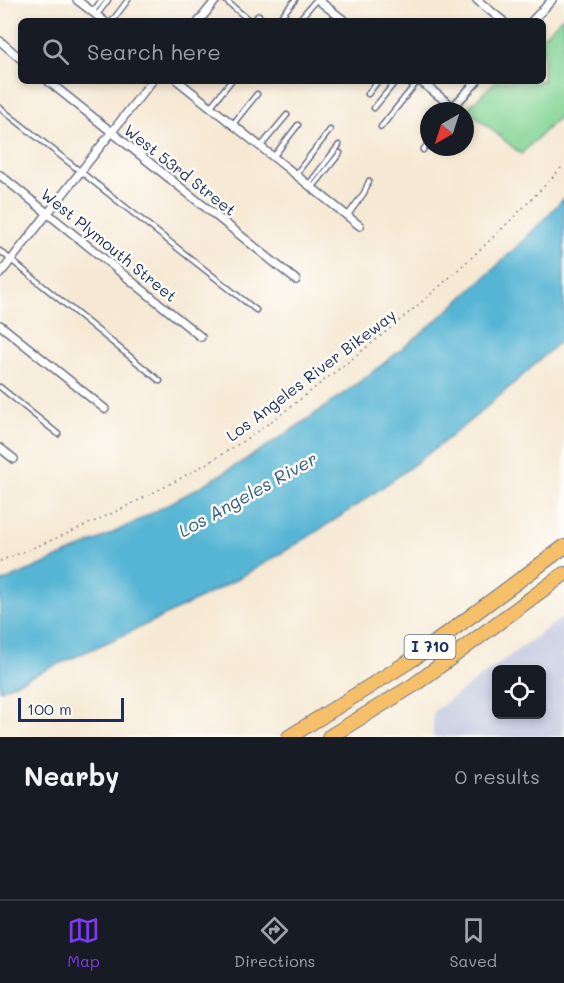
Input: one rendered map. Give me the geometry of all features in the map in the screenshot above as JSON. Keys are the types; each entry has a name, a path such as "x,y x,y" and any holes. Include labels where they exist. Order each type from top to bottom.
{"highway":[{"name":"I 710","path":"289,737 413,659 564,547"},
{"name":"I 710","path":"329,737 414,685 564,574"}],"street":[{"path":"79,0 100,18"},
{"path":"201,18 216,0"},
{"path":"317,0 338,18"},
{"path":"477,0 499,18"},
{"path":"535,18 552,0"},
{"path":"0,41 18,56"},
{"name":"West 53rd Street","path":"52,84 296,280"},
{"path":"0,273 150,84"},
{"path":"182,84 360,226"},
{"path":"423,84 444,102"},
{"path":"458,102 474,84"},
{"name":"West Plymouth Street","path":"0,175 201,337"},
{"path":"0,325 105,409"},
{"path":"0,448 14,459"}],"lane":[{"path":"94,14 102,0"},
{"path":"94,14 108,0"},
{"path":"114,18 128,0"},
{"path":"225,0 247,18"},
{"path":"280,18 295,0"},
{"path":"301,18 317,0"},
{"path":"255,18 259,15"},
{"path":"210,106 228,84"},
{"path":"368,94 376,84"},
{"path":"374,108 394,84"},
{"path":"381,128 417,84"},
{"path":"232,124 256,93"},
{"path":"0,108 256,310"},
{"path":"261,147 287,115"},
{"path":"273,157 298,125"},
{"path":"296,175 330,130"},
{"path":"310,186 339,145"},
{"path":"310,186 340,153"},
{"path":"347,216 369,182"},
{"path":"0,251 160,381"},
{"path":"0,387 58,434"}],"path":[{"name":"Los Angeles River Bikeway","path":"0,561 92,525 180,479 266,426 435,292 510,221 564,165"}],"shaded area":[{"path":"564,616 564,737 433,737 433,712 492,669 492,719 546,719 546,665 497,665"}],"green space":[{"path":"564,16 564,112 521,154 474,115 474,102 493,84 546,84 546,33"}],"water":[{"name":"Los Angeles River","path":"564,198 564,337 527,372 407,469 323,528 279,555 177,610 0,690 0,583 129,525 189,493 305,421 361,381 467,294"}]}
